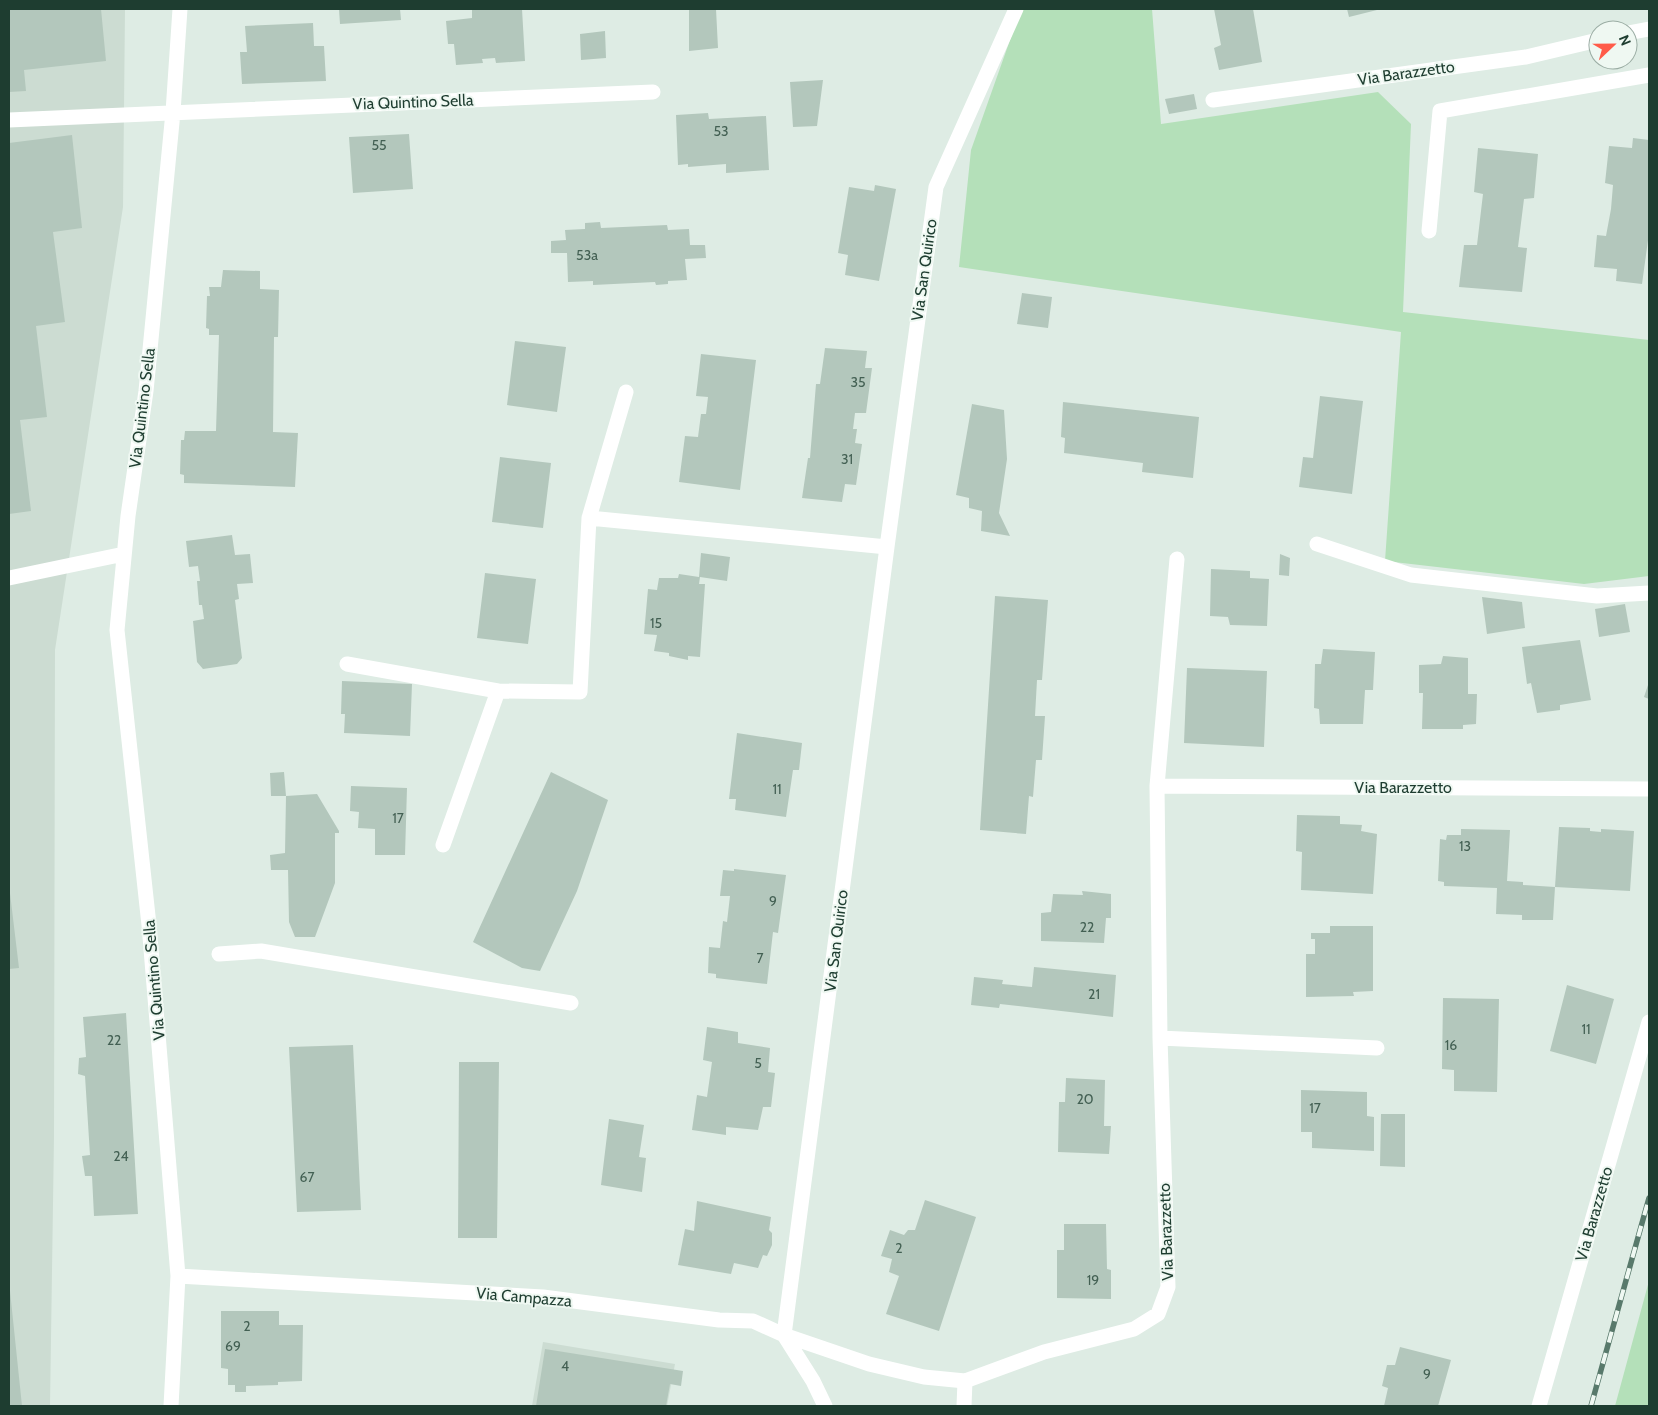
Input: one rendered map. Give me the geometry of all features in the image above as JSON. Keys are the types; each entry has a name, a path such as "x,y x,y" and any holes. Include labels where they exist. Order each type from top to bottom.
{"street":[{"name":"Via Quintino Sella","path":"171,1406 178,1276 149,925 117,630 128,516 146,391 173,112 180,9"},
{"name":"Via San Quirico","path":"784,1335 936,187 1016,9"},
{"name":"Via Barazzetto","path":"1214,100 1526,57 1588,42"},
{"path":"1429,230 1440,111 1649,74"},
{"name":"Via Quintino Sella","path":"9,120 653,92"},
{"path":"347,664 498,691 580,692 589,518 626,392"},
{"path":"589,518 887,547"},
{"path":"1317,544 1411,575 1597,596 1649,593"},
{"path":"9,578 124,554"},
{"name":"Via Barazzetto","path":"784,1335 869,1364 924,1378 965,1381 1044,1352 1134,1329 1158,1314 1168,1288 1160,1038 1157,786 1177,559"},
{"path":"443,845 498,691"},
{"name":"Via Barazzetto","path":"1157,786 1649,788"},
{"path":"219,954 261,951 571,1003"},
{"name":"Via Barazzetto","path":"1539,1406 1649,1022"},
{"path":"1160,1038 1377,1048"},
{"name":"Via Campazza","path":"178,1276 543,1296 719,1320 753,1321 784,1335"},
{"path":"784,1335 813,1382 825,1406"},
{"path":"964,1406 965,1381"}],"shaded area":[{"path":"9,9 125,9 123,207 55,650 54,1136 50,1406 9,1406"},
{"path":"543,1342 675,1364 667,1406 532,1406"}],"green space":[{"path":"1021,9 1152,9 1161,124 1378,92 1411,124 1403,312 1649,340 1649,576 1584,584 1385,561 1401,332 959,267 971,150"},
{"path":"1649,1281 1649,1406 1615,1406"}],"building":[{"path":"9,9 101,9 106,61 24,70 26,91 9,92"},
{"path":"339,9 400,9 401,20 340,24"},
{"path":"522,9 525,61 496,63 495,58 482,59 483,63 456,65 454,44 448,44 446,21 472,18 472,10"},
{"path":"689,9 716,9 718,48 689,51"},
{"path":"1214,9 1253,9 1262,62 1219,70 1214,48 1221,45"},
{"path":"1347,9 1381,9 1349,17"},
{"path":"313,23 314,46 324,46 326,81 242,84 240,52 247,52 245,26"},
{"path":"605,31 606,58 581,60 580,34"},
{"path":"823,80 817,126 793,127 790,82"},
{"path":"1194,94 1197,109 1169,114 1165,99"},
{"path":"708,113 709,119 766,116 769,170 726,173 726,164 688,167 688,164 678,165 676,115"},
{"path":"409,134 413,189 353,193 349,137"},
{"path":"72,135 82,228 53,232 65,322 36,326 47,417 20,420 31,511 9,514 9,143"},
{"path":"1633,138 1649,140 1649,233 1642,284 1616,281 1617,269 1594,267 1597,235 1606,236 1611,209 1613,185 1605,183 1609,146 1632,148"},
{"path":"1478,148 1538,154 1534,198 1524,199 1518,247 1527,248 1522,292 1459,287 1464,245 1477,245 1483,194 1474,192"},
{"path":"875,185 896,189 879,281 845,275 848,255 838,253 849,187 874,191"},
{"path":"600,222 601,228 667,225 668,230 689,229 690,245 705,245 706,258 685,259 687,280 668,281 668,284 656,285 655,282 593,285 593,281 568,282 567,253 551,253 551,241 566,240 565,230 585,229 585,223"},
{"path":"223,270 260,271 260,289 279,290 278,337 274,337 273,432 298,433 295,487 184,483 184,475 180,474 181,440 184,440 185,431 216,431 219,335 209,335 209,329 206,328 207,296 210,296 209,287 221,287"},
{"path":"1022,293 1052,297 1048,328 1017,324"},
{"path":"515,341 566,347 557,412 507,405"},
{"path":"825,348 867,351 865,368 872,368 866,413 855,413 853,429 857,429 855,443 862,444 856,485 845,484 842,502 802,498 808,458 810,458 816,384 820,384"},
{"path":"701,354 756,360 740,490 679,482 685,436 698,437 701,414 706,414 708,397 696,396"},
{"path":"1320,396 1363,401 1352,494 1299,487 1303,457 1313,458"},
{"path":"1063,402 1199,417 1193,478 1142,472 1143,463 1064,453 1065,438 1061,437"},
{"path":"972,404 1004,410 1007,459 999,513 1010,536 981,531 982,511 969,508 969,498 956,495"},
{"path":"500,457 551,463 543,528 492,522"},
{"path":"232,535 235,555 250,554 253,583 237,584 239,599 235,600 242,658 237,664 203,669 197,662 193,621 204,619 202,605 199,605 197,581 200,581 198,566 189,567 186,541"},
{"path":"701,553 730,557 727,581 700,577 699,584 705,584 700,657 688,656 688,660 669,656 669,653 654,651 657,635 644,634 648,589 657,590 659,578 678,578 679,574 699,577"},
{"path":"1280,554 1290,558 1289,576 1279,575"},
{"path":"1211,569 1250,571 1250,578 1269,579 1267,626 1230,625 1228,617 1210,616"},
{"path":"485,573 536,579 528,644 477,638"},
{"path":"995,596 1048,600 1042,680 1037,680 1035,716 1045,716 1042,760 1036,760 1033,797 1029,796 1026,834 980,830"},
{"path":"1482,597 1522,602 1525,628 1487,634"},
{"path":"1625,604 1630,632 1599,637 1595,609"},
{"path":"1580,640 1591,700 1560,705 1560,710 1537,713 1531,683 1527,684 1522,647"},
{"path":"1323,649 1375,652 1373,690 1365,690 1363,724 1320,724 1319,709 1314,708 1315,664 1321,664"},
{"path":"1443,656 1468,658 1468,694 1477,694 1476,724 1463,725 1463,729 1422,729 1423,693 1419,693 1419,665 1441,664"},
{"path":"1187,668 1267,671 1264,747 1184,743"},
{"path":"342,681 412,684 410,736 344,733 345,714 341,714"},
{"path":"1649,682 1649,699 1644,697"},
{"path":"737,733 802,743 799,770 793,770 786,817 735,810 736,799 729,799"},
{"path":"284,772 286,796 271,796 270,773"},
{"path":"551,772 608,800 577,891 540,971 522,968 473,942"},
{"path":"351,786 407,788 405,855 375,855 375,829 358,828 359,812 350,811"},
{"path":"317,794 339,831 339,833 335,833 335,883 315,937 295,937 289,922 288,870 271,870 270,855 285,853 286,796"},
{"path":"1297,815 1340,816 1340,824 1362,825 1361,831 1377,834 1373,894 1301,890 1302,852 1296,851"},
{"path":"1559,827 1590,828 1590,831 1601,832 1601,829 1634,831 1630,891 1555,887"},
{"path":"1461,829 1510,830 1507,881 1523,882 1523,885 1555,887 1553,920 1522,920 1522,915 1496,914 1497,888 1444,886 1444,882 1438,881 1440,839 1446,840 1447,835 1461,835"},
{"path":"734,869 786,875 778,933 773,932 767,984 716,978 716,974 708,973 709,947 720,948 723,921 727,922 730,896 720,896 723,870 734,871"},
{"path":"9,885 19,968 9,969"},
{"path":"1082,891 1111,894 1111,918 1106,918 1104,943 1041,941 1041,913 1051,912 1053,894 1083,895"},
{"path":"1330,926 1373,926 1373,991 1353,992 1354,996 1306,997 1306,954 1315,954 1315,939 1311,939 1311,933 1330,933"},
{"path":"1034,967 1116,975 1113,1017 1000,1004 999,1008 971,1005 974,977 1003,980 1002,984 1032,987"},
{"path":"1567,985 1614,999 1596,1064 1550,1051"},
{"path":"1443,998 1499,999 1497,1092 1454,1091 1454,1070 1442,1069"},
{"path":"126,1013 138,1214 94,1216 92,1176 85,1176 82,1156 90,1155 85,1076 78,1074 79,1058 86,1057 83,1017"},
{"path":"707,1027 738,1032 738,1043 770,1048 768,1072 775,1073 771,1107 763,1107 758,1130 726,1127 726,1135 692,1130 697,1095 707,1097 712,1062 703,1060"},
{"path":"353,1045 361,1210 297,1212 289,1047"},
{"path":"459,1062 499,1062 497,1238 458,1238"},
{"path":"1066,1078 1105,1080 1104,1126 1111,1126 1109,1154 1058,1152 1059,1102 1065,1102"},
{"path":"1301,1090 1367,1092 1367,1116 1374,1117 1374,1151 1312,1148 1312,1132 1301,1132"},
{"path":"1381,1114 1405,1114 1405,1167 1380,1166"},
{"path":"609,1119 644,1125 639,1157 646,1158 642,1192 601,1185"},
{"path":"925,1200 976,1217 939,1331 886,1314 899,1276 889,1272 892,1259 881,1256 890,1230 904,1235 908,1230 915,1230"},
{"path":"697,1201 771,1217 769,1230 772,1233 772,1245 767,1256 763,1255 758,1268 734,1263 731,1274 678,1265 685,1229 694,1231"},
{"path":"1064,1224 1106,1224 1107,1269 1111,1270 1111,1299 1057,1298 1057,1250 1064,1250"},
{"path":"10,1291 22,1406 9,1406"},
{"path":"221,1311 279,1311 279,1325 303,1325 302,1381 278,1382 278,1385 246,1386 246,1392 235,1392 235,1385 228,1385 228,1369 221,1368"},
{"path":"1400,1347 1451,1360 1438,1406 1384,1406 1388,1388 1382,1386 1387,1365 1395,1365"},
{"path":"545,1349 683,1371 681,1386 670,1384 666,1406 536,1406"}],"railway":[{"path":"1591,1406 1649,1198"}]}
